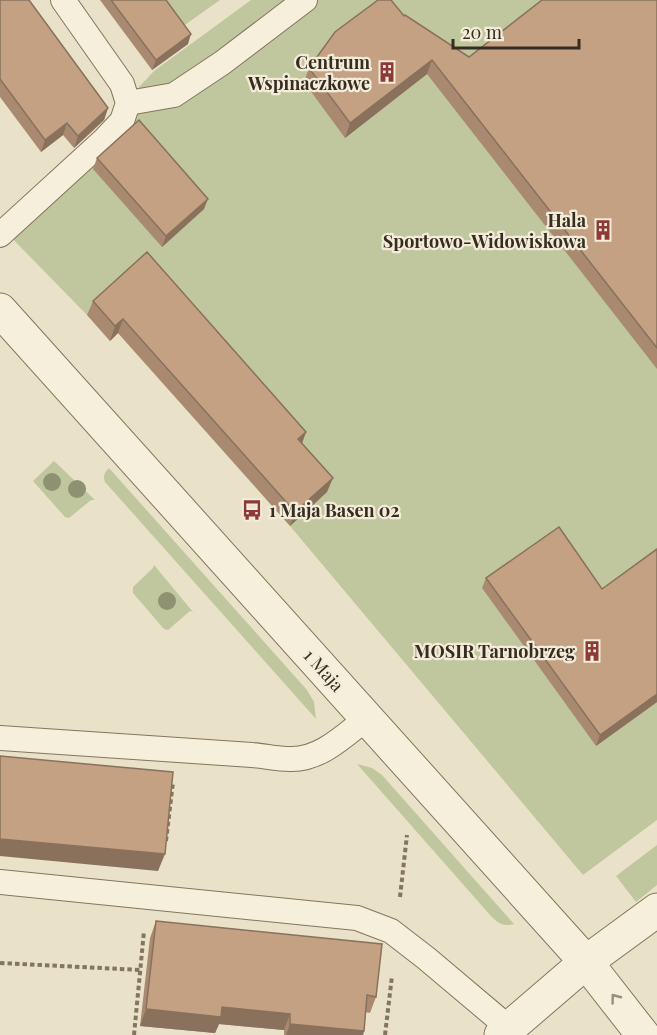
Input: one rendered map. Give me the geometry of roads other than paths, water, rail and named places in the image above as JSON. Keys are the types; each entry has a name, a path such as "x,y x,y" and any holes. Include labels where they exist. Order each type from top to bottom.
{"street":[{"name":"1 Maja","path":"0,310 586,962 643,1035"},
{"path":"505,1031 586,962 657,910"}],"lane":[{"path":"0,235 105,139 122,121 128,103 123,84 63,0"},
{"path":"128,103 174,95 222,63 305,0"},
{"path":"0,738 177,749 290,759 310,757 328,748 367,718"},
{"path":"0,882 357,918 390,931 426,958 505,1031"}],"place":[{"name":"Centrum Wspinaczkowe","path":"387,72"},
{"name":"Hala Sportowo-Widowiskowa","path":"603,230"},
{"name":"1 Maja Basen 02","path":"252,510"},
{"name":"MOSIR Tarnobrzeg","path":"592,651"}]}
